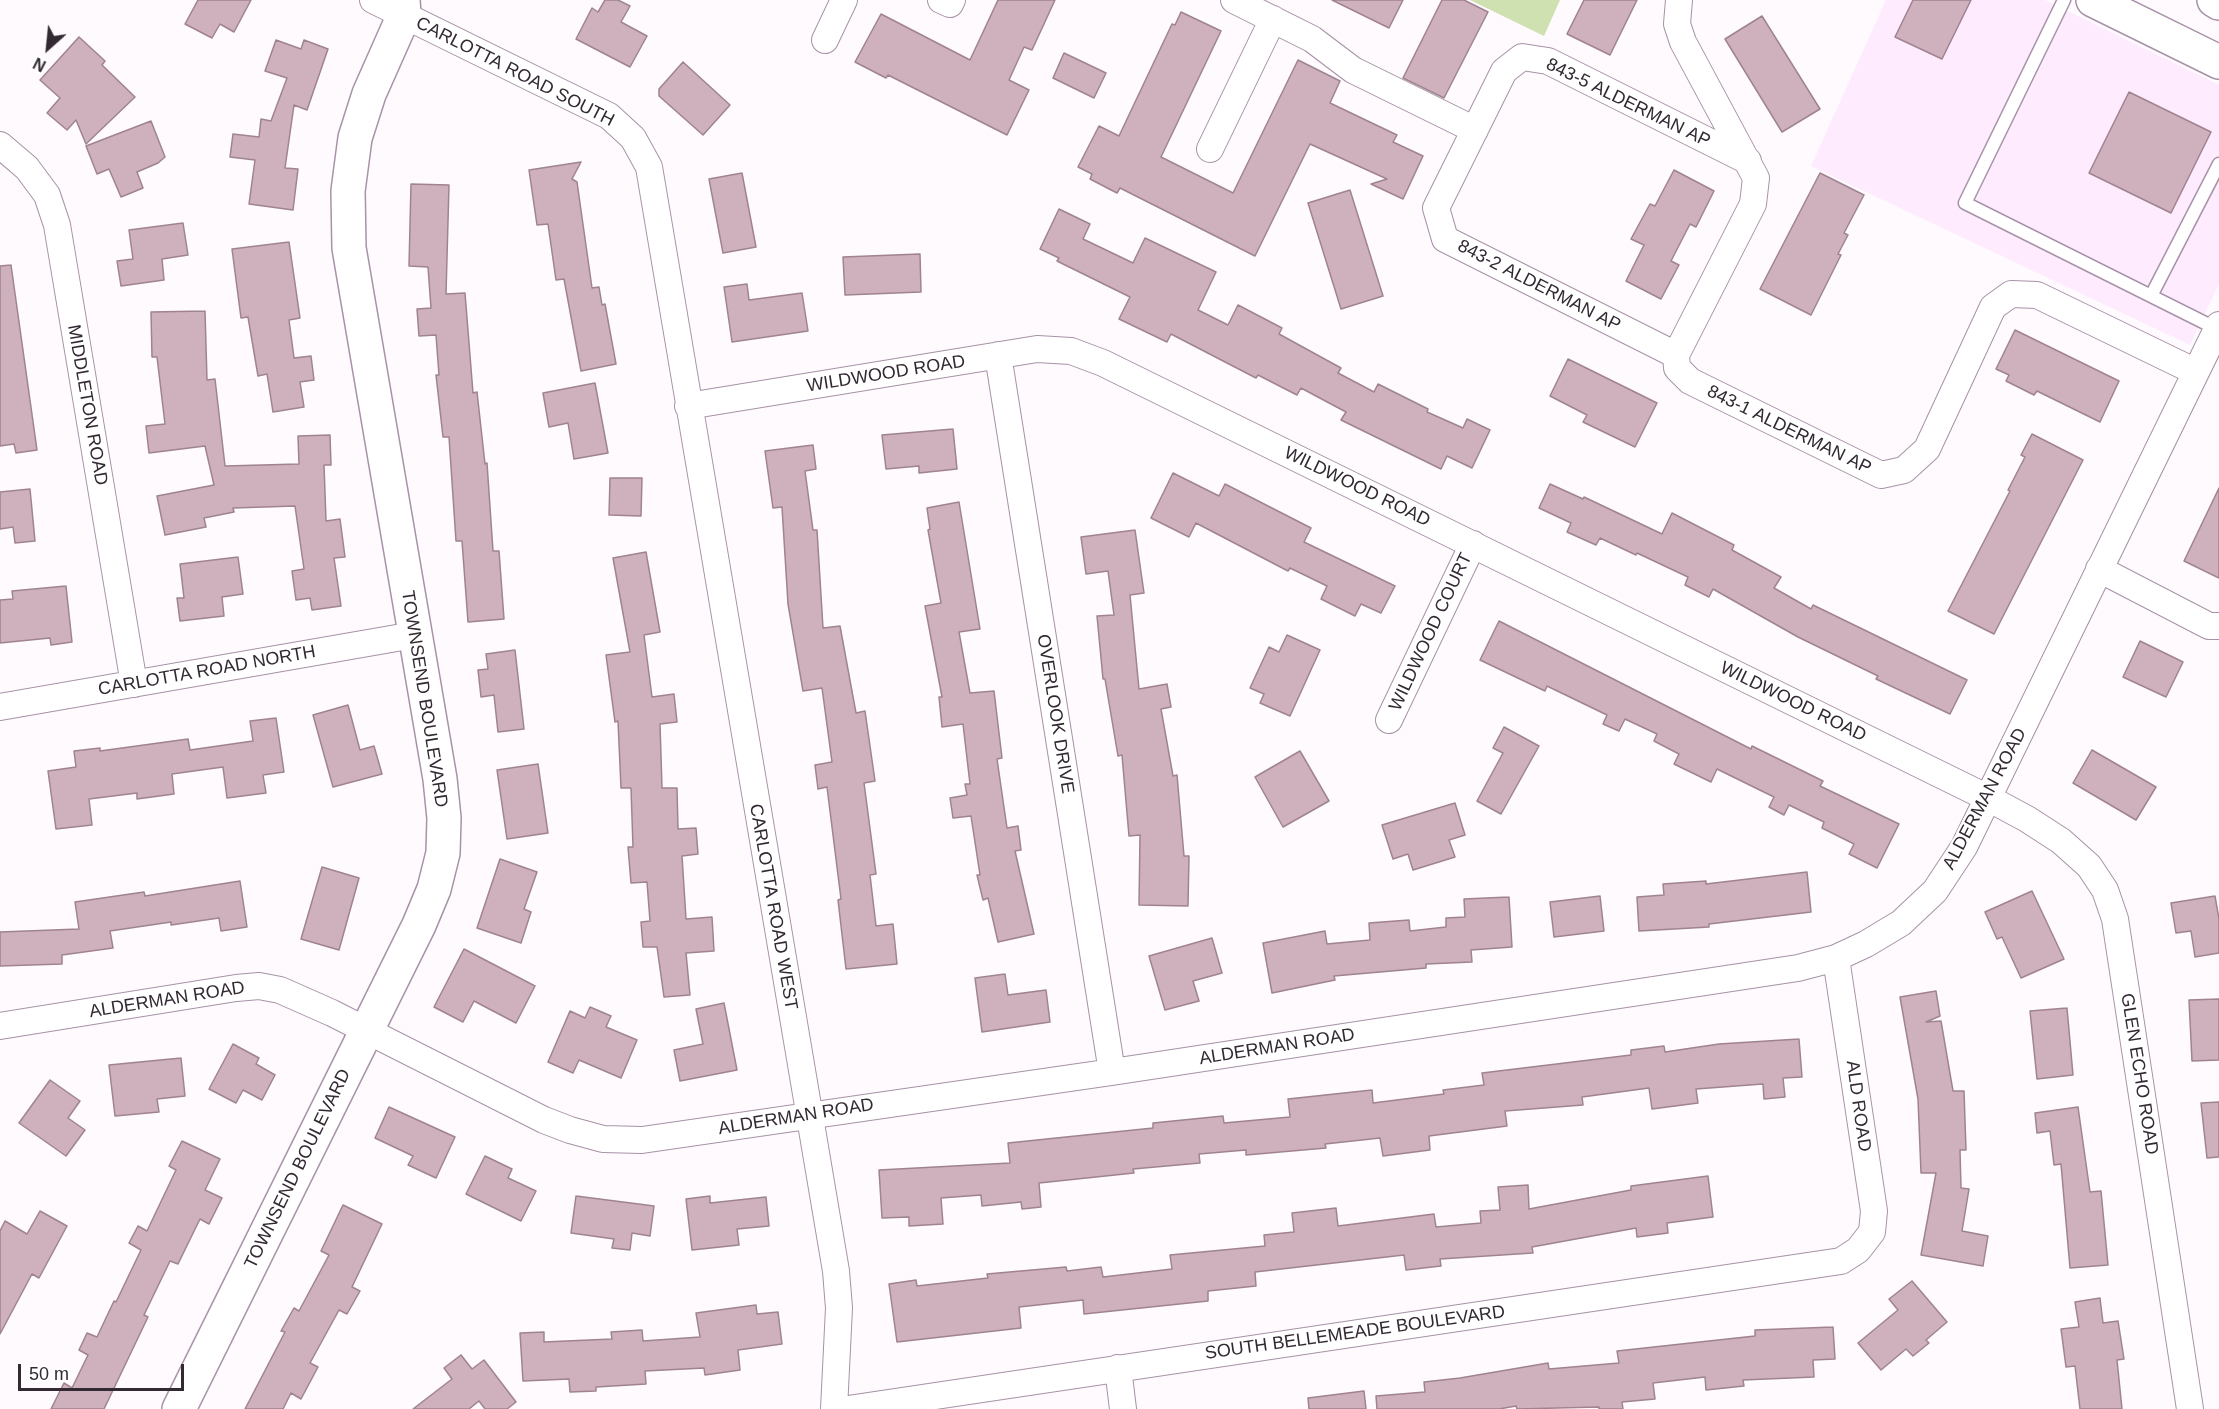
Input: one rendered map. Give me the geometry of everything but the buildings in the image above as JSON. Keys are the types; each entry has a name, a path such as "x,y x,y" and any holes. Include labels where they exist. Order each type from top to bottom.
{"main road":[{"path":"2093,0 2219,62"},
{"path":"2214,0 2219,3"},
{"name":"TOWNSEND BOULEVARD","path":"179,1409 419,925 434,889 443,853 444,818 440,778 349,248 348,190 355,138 369,94 411,5"}],"street":[{"name":"CARLOTTA ROAD SOUTH","path":"373,0 411,5 609,116 633,138 649,167 688,406"},
{"path":"825,40 844,0"},
{"path":"941,0 950,4 952,0"},
{"path":"1234,0 1312,39 1353,70 1474,130"},
{"path":"1676,355 1753,204 1756,178 1683,42 1677,24 1679,0"},
{"path":"1210,148 1273,19"},
{"name":"843-5 ALDERMAN AP","path":"1474,130 1504,71 1522,57 1548,61 1748,160"},
{"name":"843-2 ALDERMAN AP","path":"1474,130 1436,208 1445,239 1676,355"},
{"name":"MIDDLETON ROAD","path":"0,145 27,168 47,195 57,225 134,684"},
{"name":"843-1 ALDERMAN AP","path":"1676,355 1677,368 1690,381 1881,475 1904,470 1927,449 1993,307 2011,294 2037,295 2196,372"},
{"name":"ALDERMAN ROAD","path":"0,1026 259,986 280,990 544,1120 570,1130 603,1138 642,1140 1112,1072 1798,968 1836,958 1866,944 1901,923 1935,891 1964,847 2218,327"},
{"name":"WILDWOOD ROAD","path":"688,406 1037,349 1071,351 1103,363 1988,798"},
{"name":"OVERLOOK DRIVE","path":"998,355 1112,1072"},
{"name":"CARLOTTA ROAD WEST","path":"688,406 836,1271 839,1308 834,1409"},
{"name":"WILDWOOD COURT","path":"1389,720 1473,544"},
{"path":"2099,569 2209,626 2219,626"},
{"name":"CARLOTTA ROAD NORTH","path":"0,707 414,636"},
{"name":"GLEN ECHO ROAD","path":"1988,798 2061,841 2089,866 2106,890 2115,919 2190,1409"},
{"name":"ALD ROAD","path":"1836,958 1874,1211 1872,1232 1858,1250"},
{"name":"SOUTH BELLEMEADE BOULEVARD","path":"848,1409 1841,1261 1858,1250"},
{"path":"1118,1368 1123,1409"}],"lane":[{"path":"2064,0 1965,203 2218,327"},
{"path":"2151,296 2219,164"}],"shaded area":[{"path":"1886,0 2045,0 2219,85 2219,284 2190,345 1811,166"}],"green space":[{"path":"1470,0 1560,0 1544,36"}]}
